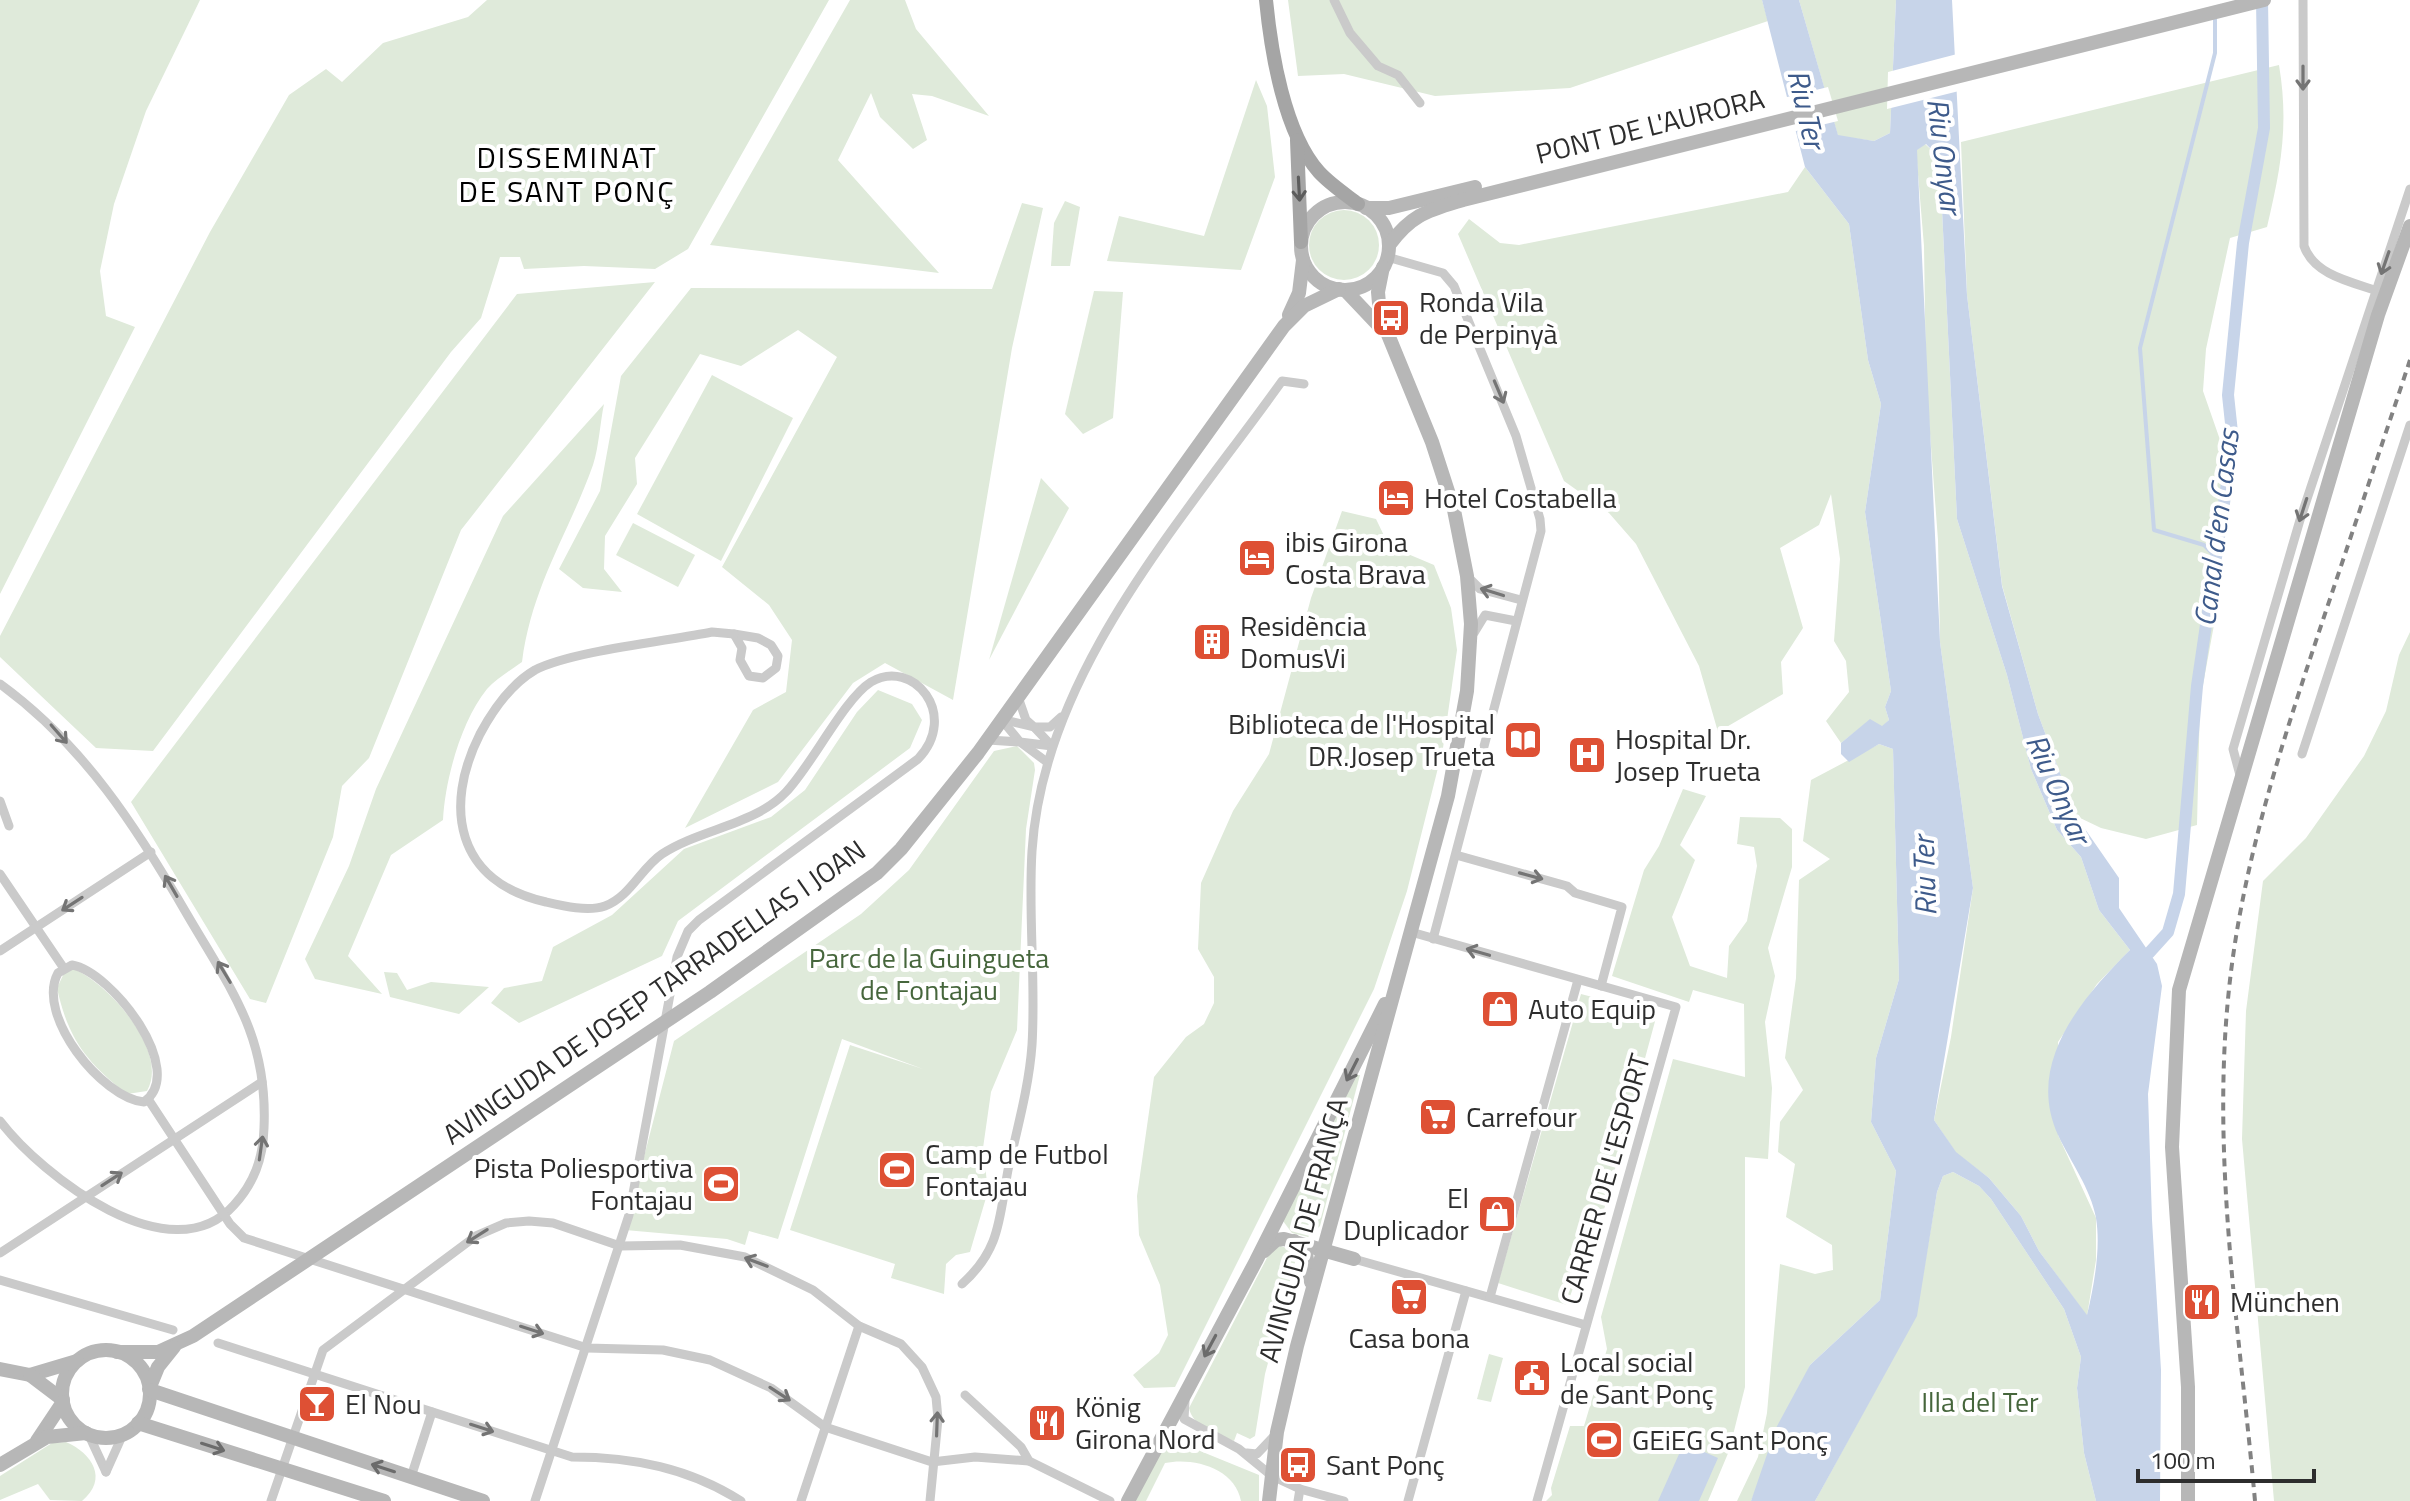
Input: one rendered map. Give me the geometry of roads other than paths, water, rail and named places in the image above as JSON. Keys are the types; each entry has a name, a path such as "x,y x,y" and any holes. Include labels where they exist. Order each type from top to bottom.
{"main road":[{"path":"1266,0 1277,65 1296,136 1303,260 1319,281 1342,290 1367,284 1386,257 1382,224 1318,172 1296,136"},
{"name":"PONT DE L'AURORA","path":"1386,257 1405,224 1425,211 1462,195 2224,0"},
{"name":"PONT DE L'AURORA","path":"1362,206 1389,208 1462,195 2264,0"},
{"path":"1301,242 1306,225 1318,211 1340,202 1362,206"},
{"path":"2188,1501 2188,1387 2173,1170 2175,1021 2183,970 2380,292 2410,226"},
{"name":"AVINGUDA DE FRANÇA","path":"1269,1501 1277,1432 1311,1289 1411,932 1457,753 1470,644 1467,576 1443,473 1387,338 1378,302 1386,257"},
{"name":"AVINGUDA DE JOSEP TARRADELLAS I JOAN","path":"1284,326 1299,293 1303,260"},
{"name":"AVINGUDA DE FRANÇA","path":"1342,290 1361,303 1387,338"},
{"name":"AVINGUDA DE JOSEP TARRADELLAS I JOAN","path":"150,1389 158,1367 175,1347 666,1021 877,873 912,836 988,740 1284,326 1304,306 1342,290"},
{"name":"AVINGUDA DE FRANÇA","path":"1128,1501 1256,1261 1399,976"},
{"path":"1256,1261 1276,1240 1293,1240 1354,1259"},
{"path":"1293,1240 1306,1254 1311,1289"},
{"path":"1311,1289 1323,1269 1354,1259"},
{"name":"AVINGUDA DE JOSEP TARRADELLAS I JOAN","path":"117,1352 158,1352 175,1347"},
{"path":"0,1465 37,1441 87,1433 107,1438 123,1434 138,1423 148,1407 150,1389 140,1367 117,1352 96,1352 30,1375"},
{"path":"77,1361 65,1378 63,1401 71,1420 87,1433"},
{"path":"0,1369 30,1375 63,1401"},
{"path":"150,1389 483,1501"},
{"path":"37,1441 63,1401"},
{"path":"138,1423 384,1501"}],"street":[{"path":"1334,0 1350,33 1378,66 1398,75 1420,103"},
{"path":"2303,0 2304,246 2319,268 2380,292 2410,189"},
{"path":"1386,257 1443,273 1454,286 1507,411 1541,531 1433,939"},
{"path":"962,1284 992,1251 1029,1076 1032,1044 1032,847 1047,762 1063,715 1092,653 1141,577 1282,381 1304,384"},
{"path":"2302,754 2410,425"},
{"path":"1467,576 1480,589 1521,600"},
{"path":"1470,644 1485,615 1516,621"},
{"path":"535,1501 625,1230 637,1183 677,957 688,931 918,759 931,744 936,727 935,710 926,693 912,683 880,679 868,684 784,794 731,823 681,841 645,869 618,901 601,908 579,908 525,897 503,886 491,875 469,849 461,833 458,810 463,772 497,706 535,671 564,660 712,632 734,634 771,645 778,656 776,668 763,678 749,676 740,660 742,648 734,634"},
{"path":"0,684 46,718 112,794 236,992 256,1049 262,1082 264,1130 259,1163 247,1190 226,1216 194,1229 173,1230 125,1216 84,1197 49,1173 0,1121"},
{"path":"1018,695 1026,720 1052,746"},
{"path":"1001,719 1034,727 1050,727 1063,715"},
{"path":"1001,719 1020,742 1047,762"},
{"path":"988,740 1052,746"},
{"path":"0,801 9,826"},
{"path":"0,951 151,852"},
{"path":"1411,932 1601,986 1622,907 1575,893 1567,886 1456,855"},
{"path":"0,874 63,967"},
{"path":"72,965 90,971 117,994 134,1015 151,1050 158,1077 148,1099 144,1102 122,1097 99,1079 77,1052 62,1023 53,989 55,978 63,967 72,965"},
{"path":"1490,1297 1578,980"},
{"name":"CARRER DE L'ESPORT","path":"1537,1501 1676,1007 1601,986"},
{"path":"0,1253 262,1082"},
{"path":"148,1099 244,1238 587,1348 663,1350 715,1362 771,1388 825,1427 932,1462 975,1457 1029,1461 1110,1501"},
{"path":"271,1501 319,1355 329,1344 476,1236 506,1223 553,1223 620,1246 680,1245 745,1257 813,1290 859,1326 901,1344 928,1376 938,1414 930,1501"},
{"path":"607,1242 625,1230"},
{"path":"1354,1259 1586,1325"},
{"path":"0,1280 173,1330"},
{"path":"1408,1501 1466,1291"},
{"path":"801,1501 859,1326"},
{"path":"218,1343 572,1457 648,1463 685,1473 741,1501"},
{"path":"1188,1385 1184,1419 1243,1452 1272,1476 1300,1489 1344,1501"},
{"path":"965,1395 1021,1447 1029,1461"},
{"path":"411,1477 432,1412"},
{"path":"1243,1452 1257,1454 1277,1432"},
{"path":"87,1433 106,1472 123,1434"},
{"path":"1298,1501 1300,1489"}],"water":[{"path":"1762,0 1799,0 1838,135 1874,141 1890,133 1896,0 1952,0 1967,295 2002,586 2038,714 2076,816 2119,878 2119,908 2157,964 2162,986 2148,1094 2161,1370 2160,1501 2096,1501 2084,1453 2077,1388 2081,1357 2064,1309 1991,1199 1979,1186 1953,1172 1943,1176 1937,1192 1917,1316 1815,1501 1751,1501 1776,1428 1810,1365 1880,1300 1896,1171 1871,1122 1876,1058 1899,979 1893,749 1879,744 1849,762 1841,754 1841,743 1870,719 1882,726 1889,720 1885,707 1891,691 1865,512 1881,404 1868,360 1849,224 1805,167","holes":["1926,144 1935,153 1940,168 1957,519 2007,675 2031,769 2057,830 2081,857 2099,910 2130,950 2077,1011 2054,1057 2049,1082 2050,1108 2058,1135 2085,1186 2096,1218 2097,1254 2087,1315 2039,1251 2021,1216 1989,1178 1956,1152 1934,1120 1973,888 1940,642 1917,150"]},
{"path":"1684,1443 1718,1458 1699,1501 1658,1501"}],"waterway":[{"name":"Canal d'en Casas","path":"2149,953 2168,932 2179,894 2197,686 2233,442 2228,395 2243,243 2264,128 2262,0"},
{"path":"2214,555 2204,545 2154,530 2140,348 2215,53 2215,17"}],"railway":[{"path":"2255,1501 2230,1250 2223,1125 2224,1062 2233,955 2259,827 2283,743 2410,360"}],"place":[{"name":"Ronda Vila de Perpinyà","path":"1391,318"},
{"name":"Hotel Costabella","path":"1396,498"},
{"name":"ibis Girona Costa Brava","path":"1257,558"},
{"name":"Residència DomusVi","path":"1212,642"},
{"name":"Biblioteca de l'Hospital DR.Josep Trueta","path":"1523,740"},
{"name":"Hospital Dr. Josep Trueta","path":"1587,755"},
{"name":"Auto Equip","path":"1500,1009"},
{"name":"Carrefour","path":"1438,1117"},
{"name":"Camp de Futbol Fontajau","path":"897,1170"},
{"name":"Pista Poliesportiva Fontajau","path":"721,1184"},
{"name":"El Duplicador","path":"1497,1214"},
{"name":"Casa bona","path":"1409,1297"},
{"name":"München","path":"2202,1302"},
{"name":"Local social de Sant Ponç","path":"1532,1378"},
{"name":"El Nou","path":"317,1404"},
{"name":"König Girona Nord","path":"1047,1423"},
{"name":"GEiEG Sant Ponç","path":"1604,1440"},
{"name":"Sant Ponç","path":"1298,1465"}],"district":[{"name":"DISSEMINAT DE SANT PONÇ","path":"567,175"}],"water label":[{"name":"Riu Ter","path":"1806,109"},
{"name":"Riu Onyar","path":"1944,156"},
{"name":"Riu Onyar","path":"2058,789"},
{"name":"Riu Ter","path":"1925,876"}],"park label":[{"name":"Parc de la Guingueta de Fontajau","path":"929,974"},
{"name":"Illa del Ter","path":"1980,1402"}]}
